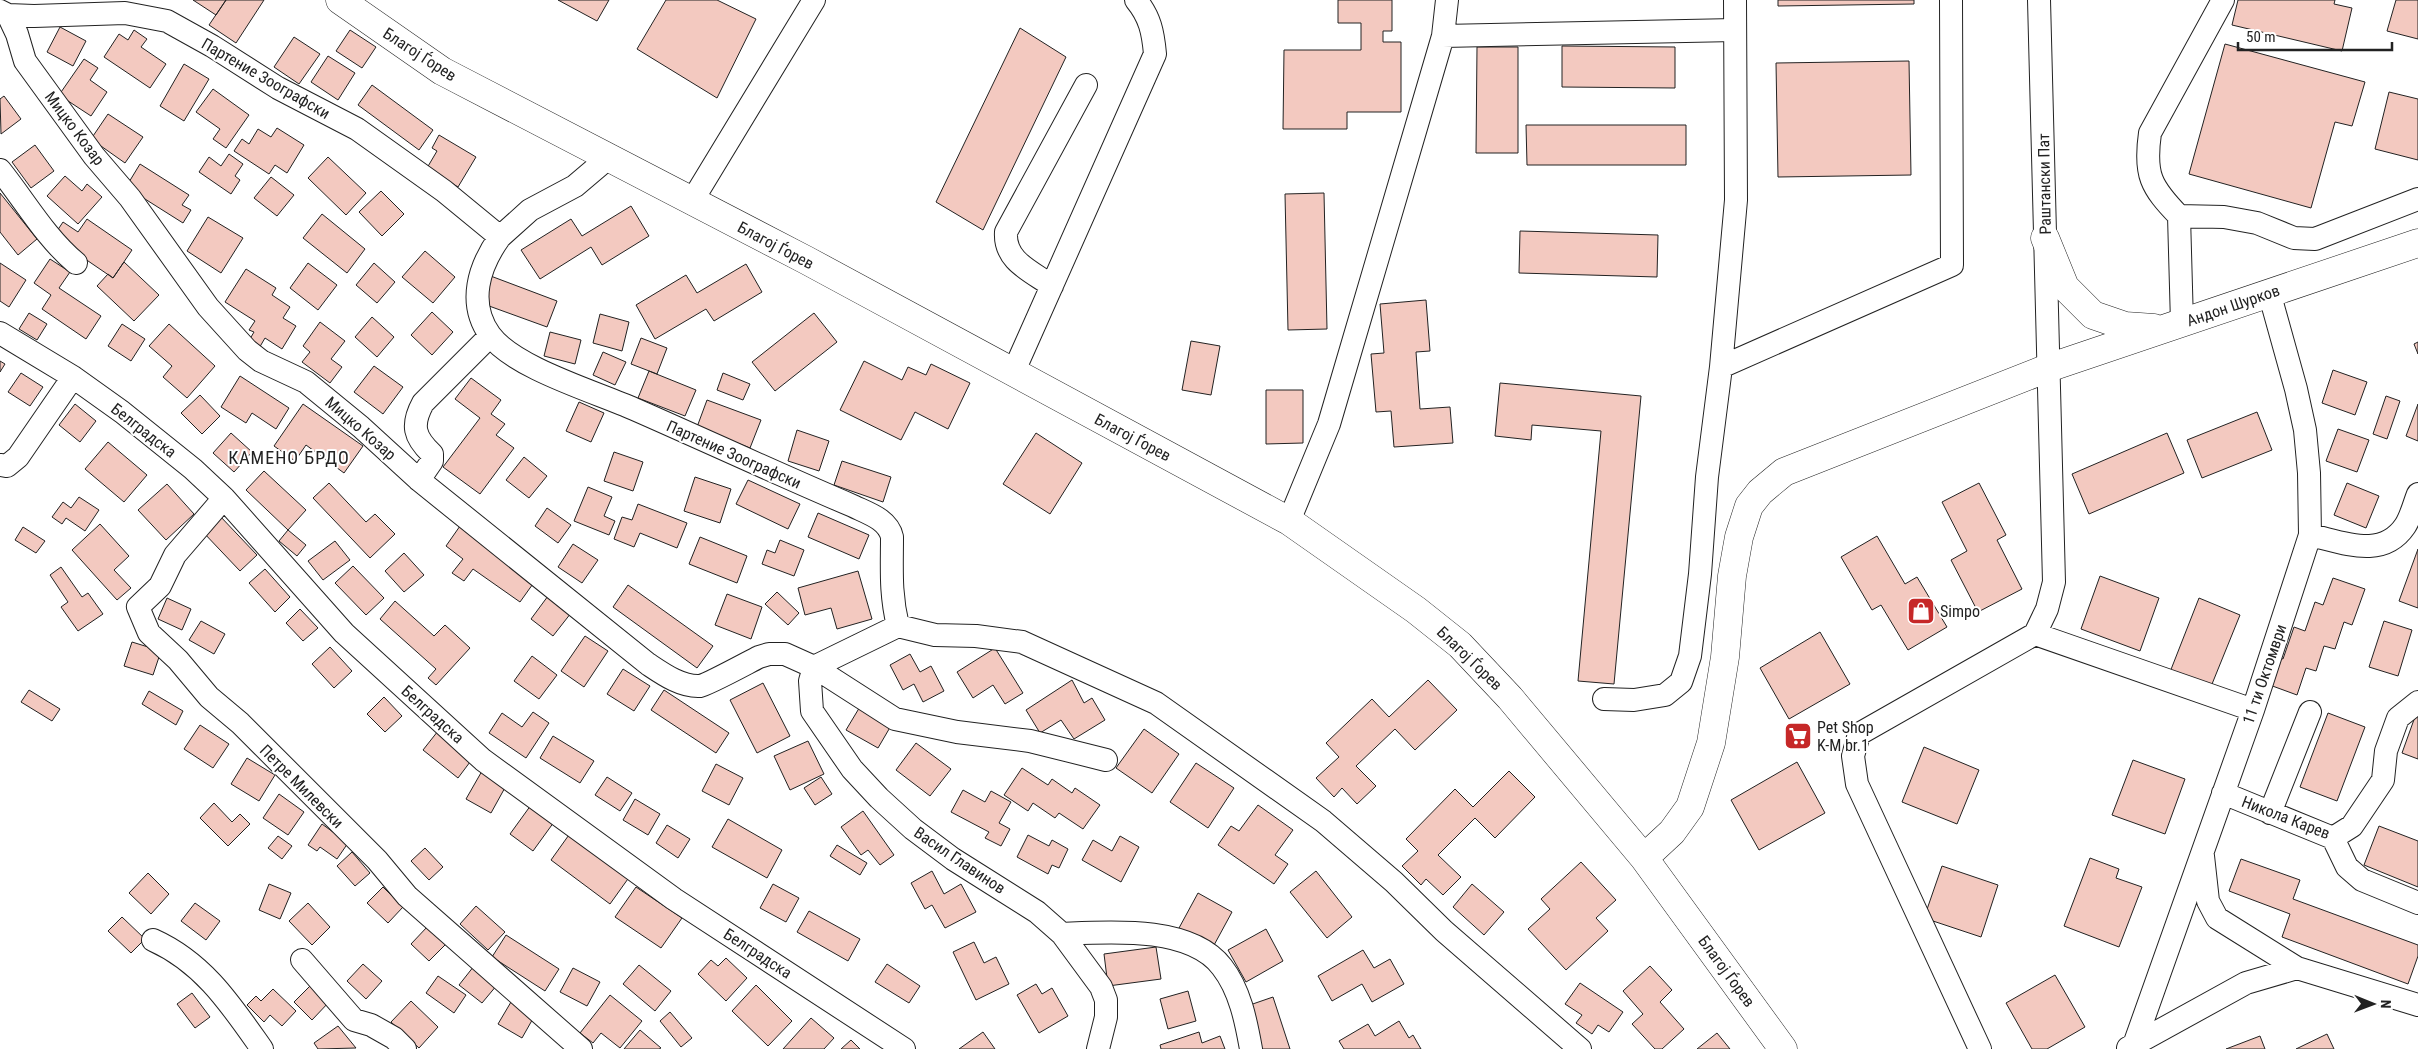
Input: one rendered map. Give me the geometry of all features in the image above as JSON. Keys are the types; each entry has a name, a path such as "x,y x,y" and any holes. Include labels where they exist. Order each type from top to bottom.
{"main road":[{"name":"Благој Ѓорев","path":"340,0 442,71 692,200 1289,521 1416,610 1460,645 1510,698 1644,858 1783,1049"},
{"path":"2045,238 2065,287 2092,315 2125,326 2173,326"},
{"name":"Андон Шурков","path":"1644,858 1672,832 1690,807 1708,752 1725,657 1732,576 1739,537 1750,506 1760,492 1784,472 2048,368 2418,243"}],"street":[{"path":"692,200 814,0"},
{"path":"1013,373 1155,54 1153,30 1147,14 1136,0"},
{"path":"1289,521 1329,424 1443,36 1447,0"},
{"path":"1604,700 1634,700 1665,695 1681,682 1690,656 1700,574 1707,477 1721,367 1736,200 1735,0"},
{"path":"1721,367 1952,265 1950,0"},
{"name":"Раштански Пат","path":"2040,0 2048,368"},
{"path":"2222,0 2150,133 2147,154 2148,173 2161,198 2179,216 2224,217 2257,223 2294,238 2315,239 2418,199"},
{"name":"Партение Зоографски","path":"4,13 125,13 167,21 212,46 278,88 357,130 444,191 500,237"},
{"name":"Мицко Козар","path":"4,13 17,34 25,61 94,156 130,198 208,306 254,355 262,361 306,382 361,427 419,480 648,664 670,678 689,685 702,686 728,671 769,654 785,654 814,667 895,718 957,732 1030,741 1106,760"},
{"path":"1443,36 1735,30"},
{"path":"1052,286 1011,256 1005,242 1006,232 1086,85"},
{"name":"Партение Зоографски","path":"608,158 575,186 530,210 514,222 486,256 476,298 479,316 490,336 510,354 581,388 632,408 853,506 884,522 890,530 892,537 891,592 898,626"},
{"path":"0,170 24,200 56,247 76,263"},
{"path":"2173,326 2179,216"},
{"name":"11 ти Октомври","path":"2129,1047 2253,710 2310,535 2309,473 2305,430 2296,389 2269,292"},
{"name":"Белградска","path":"0,333 73,376 160,442 224,498 344,633 483,760 674,899 904,1049"},
{"path":"419,480 432,461 432,454 416,432 415,416 423,403 490,336"},
{"path":"1980,1049 1857,784 1853,756 1859,734 2036,634 2047,609 2054,582 2048,368"},
{"path":"0,466 7,466 18,457 73,376"},
{"path":"2310,535 2365,547 2380,547 2396,538 2406,525 2418,494"},
{"name":"Петре Милевски","path":"224,498 174,555 160,586 138,607 149,633 178,660 209,697 240,723 377,860 407,896 581,1049"},
{"path":"814,667 898,626 935,635 976,636 1022,642 1156,703 1324,820 1394,882 1444,931 1580,1049"},
{"path":"2036,634 2253,710"},
{"name":"Васил Главинов","path":"814,667 810,681 812,711 852,769 879,798 913,829 953,859 1037,912 1062,934 1100,987 1106,1000 1106,1017 1098,1049"},
{"name":"Никола Карев","path":"2223,792 2333,838 2352,826 2382,780 2386,751 2398,718 2418,702"},
{"path":"2270,812 2310,712"},
{"path":"2333,838 2347,867 2362,880 2418,903"},
{"path":"2202,848 2208,901 2217,918 2297,968 2418,1005"},
{"path":"1062,934 1122,931 1154,934 1204,951 1222,966 1238,993 1251,1049"},
{"path":"153,940 175,950 214,985 262,1049"},
{"path":"302,960 354,1020 371,1025 394,1038 405,1049"},
{"path":"2129,1047 2246,983 2297,968"}],"building":[{"path":"193,0 226,0 216,15"},
{"path":"226,0 264,0 236,43 209,25"},
{"path":"558,0 609,0 597,21"},
{"path":"666,0 717,0 756,19 717,98 637,49"},
{"path":"1338,0 1392,0 1392,31 1383,31 1383,42 1401,42 1401,112 1347,112 1347,129 1283,129 1284,50 1361,50 1361,23 1338,23"},
{"path":"1778,0 1914,0 1914,4 1778,6"},
{"path":"2238,0 2335,0 2334,4 2352,8 2342,51 2232,25"},
{"path":"2396,0 2418,0 2418,39 2387,31"},
{"path":"60,27 86,41 73,66 47,52"},
{"path":"1020,28 1066,57 983,230 936,202"},
{"path":"134,30 147,39 141,47 166,64 150,88 104,57 119,34 128,40"},
{"path":"350,30 376,47 362,68 336,51"},
{"path":"294,37 320,54 299,84 274,67"},
{"path":"2225,44 2365,82 2352,126 2335,122 2311,208 2189,174"},
{"path":"1562,46 1675,47 1675,88 1562,87"},
{"path":"1477,47 1518,47 1518,153 1476,153"},
{"path":"328,56 355,73 338,100 311,82"},
{"path":"84,59 98,68 90,80 107,92 91,116 59,95"},
{"path":"1909,61 1911,175 1778,177 1776,63"},
{"path":"184,64 209,79 184,121 160,106"},
{"path":"372,85 433,130 419,150 358,105"},
{"path":"213,89 249,115 226,148 213,139 220,129 196,112"},
{"path":"2389,92 2418,99 2418,160 2375,149"},
{"path":"4,96 21,119 1,134 0,99"},
{"path":"108,114 143,137 125,163 91,139"},
{"path":"1526,125 1686,125 1686,165 1527,165"},
{"path":"277,128 304,145 287,173 275,165 269,174 234,151 242,139 249,144 258,129 271,137"},
{"path":"439,135 476,157 458,187 427,168 437,151 432,148"},
{"path":"35,145 54,171 31,188 12,162"},
{"path":"229,154 243,164 235,176 240,180 231,194 199,172 209,157 221,166"},
{"path":"328,157 366,193 346,215 308,178"},
{"path":"140,164 189,195 182,205 191,210 183,223 126,187"},
{"path":"65,176 82,191 87,184 102,197 78,224 47,196"},
{"path":"271,177 294,195 277,216 254,198"},
{"path":"381,191 404,214 382,236 359,212"},
{"path":"0,193 37,239 18,255 0,232"},
{"path":"1324,193 1327,329 1288,330 1285,194"},
{"path":"631,206 649,236 602,265 591,247 540,279 521,250 571,219 582,236"},
{"path":"322,214 365,249 347,273 303,238"},
{"path":"208,217 243,238 221,273 187,251"},
{"path":"87,219 132,250 113,278 53,237 63,222 78,232"},
{"path":"1520,231 1658,235 1657,277 1519,273"},
{"path":"425,251 455,277 433,303 402,277"},
{"path":"50,259 70,272 59,288 101,316 86,339 42,309 51,295 34,283"},
{"path":"124,262 159,295 134,321 97,286 108,274 113,278"},
{"path":"0,263 26,280 9,307 0,301"},
{"path":"308,263 337,285 318,310 290,288"},
{"path":"374,263 395,282 377,303 356,285"},
{"path":"746,264 762,292 714,321 706,309 655,339 636,305 686,275 697,293"},
{"path":"246,269 276,288 272,295 290,307 283,318 296,326 282,349 265,338 258,350 247,344 254,332 249,330 255,321 225,302"},
{"path":"488,275 557,301 547,327 478,302"},
{"path":"1426,300 1430,351 1416,352 1420,409 1450,407 1453,443 1394,447 1391,411 1376,412 1371,354 1384,353 1380,304"},
{"path":"432,312 453,332 432,355 411,335"},
{"path":"29,313 47,324 37,340 19,329"},
{"path":"814,313 837,342 775,391 752,362"},
{"path":"600,314 629,322 622,351 593,343"},
{"path":"372,317 394,337 377,357 355,337"},
{"path":"320,322 345,341 331,359 342,367 330,383 302,362 310,352 303,346"},
{"path":"122,324 145,339 131,361 108,346"},
{"path":"169,324 215,366 187,398 163,377 172,366 149,346"},
{"path":"550,332 581,340 575,364 544,356"},
{"path":"641,338 667,348 657,374 631,364"},
{"path":"1191,341 1220,346 1211,395 1182,390"},
{"path":"2418,342 2418,354 2414,344"},
{"path":"603,352 626,362 615,385 593,375"},
{"path":"0,361 5,364 0,372"},
{"path":"864,361 902,380 908,367 926,375 931,364 970,383 948,429 915,412 901,440 840,410"},
{"path":"374,366 403,387 383,414 354,392"},
{"path":"2333,370 2367,382 2355,415 2322,403"},
{"path":"649,371 696,390 685,416 638,398"},
{"path":"21,373 43,387 30,406 8,392"},
{"path":"723,373 750,384 743,400 717,390"},
{"path":"240,376 289,408 276,429 252,413 246,423 221,407"},
{"path":"471,378 501,400 491,414 505,424 496,435 514,448 480,494 443,467 480,418 455,399"},
{"path":"1500,383 1641,396 1614,684 1578,681 1601,431 1532,425 1531,440 1495,436"},
{"path":"1266,390 1303,390 1303,443 1266,444"},
{"path":"200,395 220,416 202,434 181,413"},
{"path":"2386,396 2400,401 2387,439 2373,434"},
{"path":"707,400 761,420 750,448 697,427"},
{"path":"579,402 604,413 591,442 566,431"},
{"path":"75,404 96,421 80,442 59,425"},
{"path":"303,404 363,446 344,473 306,445 295,461 274,446"},
{"path":"2418,404 2418,441 2406,436"},
{"path":"2257,412 2272,450 2202,478 2187,440"},
{"path":"2338,429 2369,440 2357,472 2326,461"},
{"path":"797,430 829,441 819,471 788,461"},
{"path":"231,433 252,452 234,472 213,453"},
{"path":"1036,433 1082,463 1050,514 1003,484"},
{"path":"2167,433 2184,473 2089,514 2072,474"},
{"path":"108,442 147,475 124,502 85,469"},
{"path":"614,452 643,462 633,491 604,481"},
{"path":"524,457 547,476 529,498 506,480"},
{"path":"842,461 891,477 883,502 834,485"},
{"path":"264,471 306,510 288,530 246,490"},
{"path":"695,477 731,489 720,523 684,511"},
{"path":"748,480 800,504 788,529 736,504"},
{"path":"329,483 366,522 375,514 395,534 370,558 313,498"},
{"path":"1979,483 2006,535 1997,540 2022,589 1978,612 1951,560 1967,551 1942,502"},
{"path":"2347,483 2379,496 2366,528 2334,515"},
{"path":"167,484 194,514 166,540 138,510"},
{"path":"588,487 612,497 604,516 615,521 609,535 574,521"},
{"path":"79,497 99,510 85,531 66,518 62,524 52,517 63,502 71,508"},
{"path":"638,504 687,523 677,548 640,533 634,547 614,539 622,517 632,520"},
{"path":"547,508 571,525 558,543 535,526"},
{"path":"818,513 869,535 859,559 808,537"},
{"path":"219,515 257,555 240,571 202,531"},
{"path":"100,524 129,556 114,570 131,588 117,600 72,550"},
{"path":"460,526 535,581 520,602 473,569 464,581 452,573 463,559 446,546"},
{"path":"23,527 45,541 36,553 15,540"},
{"path":"288,530 306,545 297,556 279,541"},
{"path":"1877,536 1905,584 1917,577 1947,627 1908,650 1881,605 1872,610 1841,557"},
{"path":"700,537 747,556 737,583 689,564"},
{"path":"780,540 804,550 794,576 762,564 767,550 775,553"},
{"path":"335,541 350,560 323,580 308,561"},
{"path":"573,544 598,560 582,583 558,567"},
{"path":"2418,549 2418,608 2399,601"},
{"path":"404,553 424,575 404,592 385,571"},
{"path":"353,566 384,598 366,615 335,583"},
{"path":"61,567 82,597 88,593 103,614 78,631 61,607 68,602 50,575"},
{"path":"265,569 290,597 275,612 249,583"},
{"path":"858,571 872,619 837,629 831,608 805,615 798,588"},
{"path":"2100,576 2159,598 2140,651 2081,629"},
{"path":"2333,578 2365,589 2352,625 2344,622 2335,649 2324,646 2316,671 2306,668 2297,695 2267,684 2276,656 2283,659 2294,627 2305,631 2315,602 2323,605"},
{"path":"628,585 713,646 697,668 613,607"},
{"path":"777,592 799,613 788,625 765,604"},
{"path":"727,594 762,607 751,639 715,625"},
{"path":"548,596 571,613 553,636 531,619"},
{"path":"167,598 191,609 182,630 158,619"},
{"path":"2199,598 2240,615 2210,689 2170,672"},
{"path":"395,601 434,636 445,625 470,648 436,685 428,678 436,669 380,619"},
{"path":"300,609 318,628 303,641 286,623"},
{"path":"201,621 225,634 214,654 189,640"},
{"path":"2384,621 2412,630 2398,676 2369,667"},
{"path":"1820,632 1850,684 1789,719 1760,668"},
{"path":"585,636 608,651 584,687 561,671"},
{"path":"132,642 161,651 153,675 124,666"},
{"path":"330,647 352,671 334,688 312,664"},
{"path":"995,648 1023,693 1005,704 993,685 973,698 957,672"},
{"path":"910,654 920,672 931,666 944,691 923,702 914,684 903,690 890,665"},
{"path":"532,656 557,675 539,699 514,681"},
{"path":"623,669 650,686 634,711 607,694"},
{"path":"1072,680 1084,703 1092,698 1105,720 1074,739 1061,720 1040,733 1026,710"},
{"path":"1428,680 1457,710 1415,750 1395,729 1356,766 1376,786 1357,804 1342,788 1334,797 1316,778 1339,757 1326,743 1372,699 1389,717"},
{"path":"763,683 790,736 757,753 730,700"},
{"path":"29,690 60,709 52,721 21,702"},
{"path":"664,690 729,733 716,753 651,710"},
{"path":"149,691 183,711 176,725 142,704"},
{"path":"384,697 402,716 385,732 367,714"},
{"path":"861,705 892,724 878,748 846,730"},
{"path":"533,712 549,723 526,758 489,733 502,713 522,727"},
{"path":"2328,713 2365,727 2337,801 2300,787"},
{"path":"2416,714 2418,715 2418,759 2402,753"},
{"path":"200,725 229,744 213,768 184,749"},
{"path":"1144,729 1179,754 1152,793 1116,768"},
{"path":"438,731 473,758 458,778 423,750"},
{"path":"553,736 594,761 580,783 540,758"},
{"path":"808,741 824,774 790,790 774,756"},
{"path":"916,743 951,769 930,796 896,770"},
{"path":"1924,747 1979,770 1957,824 1902,802"},
{"path":"247,758 275,775 259,801 231,784"},
{"path":"2133,760 2185,779 2165,834 2112,815"},
{"path":"1797,762 1825,813 1759,850 1731,800"},
{"path":"1196,763 1234,788 1208,828 1170,802"},
{"path":"716,764 743,778 729,805 702,791"},
{"path":"1022,768 1048,785 1052,779 1072,793 1075,788 1100,805 1083,829 1059,813 1055,818 1033,803 1028,811 1004,795"},
{"path":"482,771 507,784 491,813 466,799"},
{"path":"1509,771 1535,797 1495,838 1475,818 1438,855 1461,877 1443,895 1426,879 1421,885 1402,866 1418,851 1406,839 1455,789 1473,807"},
{"path":"607,777 632,793 620,811 595,795"},
{"path":"821,777 832,794 815,805 804,788"},
{"path":"963,790 985,802 991,791 1011,802 999,823 1010,829 1001,846 985,838 989,832 951,812"},
{"path":"279,794 304,812 288,835 263,818"},
{"path":"635,799 660,814 648,835 623,820"},
{"path":"214,803 232,822 240,814 250,824 228,846 200,818"},
{"path":"531,805 554,822 533,851 510,834"},
{"path":"1258,805 1293,830 1275,855 1288,864 1274,884 1218,845 1231,826 1239,831"},
{"path":"863,811 894,855 880,865 868,850 861,855 841,827"},
{"path":"728,819 782,850 767,878 712,847"},
{"path":"322,824 348,843 337,859 320,847 317,851 308,845"},
{"path":"667,825 690,839 678,858 656,843"},
{"path":"2379,826 2418,841 2418,887 2364,865"},
{"path":"571,832 630,876 610,904 551,860"},
{"path":"1028,835 1049,846 1052,840 1068,849 1059,868 1052,865 1048,874 1017,857"},
{"path":"278,836 292,846 282,859 268,848"},
{"path":"1120,836 1139,847 1121,882 1082,860 1093,840 1112,851"},
{"path":"837,845 867,863 860,875 830,856"},
{"path":"425,848 443,867 429,880 411,861"},
{"path":"352,852 370,873 355,886 337,866"},
{"path":"2090,858 2119,869 2116,878 2142,887 2119,947 2064,926"},
{"path":"2241,859 2300,880 2293,899 2418,945 2418,956 2408,984 2282,937 2290,914 2229,891"},
{"path":"1581,862 1616,900 1596,918 1608,931 1566,970 1528,929 1550,909 1541,899"},
{"path":"1942,866 1998,885 1981,937 1924,918"},
{"path":"932,871 944,894 961,884 976,912 945,928 932,905 925,909 911,883"},
{"path":"1316,871 1352,917 1327,938 1290,892"},
{"path":"148,873 169,894 151,914 129,893"},
{"path":"269,884 291,893 280,919 259,910"},
{"path":"773,884 799,898 786,922 760,908"},
{"path":"1472,884 1504,912 1484,935 1453,907"},
{"path":"383,887 403,907 388,923 367,903"},
{"path":"636,887 682,918 661,948 615,917"},
{"path":"1198,893 1232,912 1213,947 1179,928"},
{"path":"195,903 220,921 206,940 181,921"},
{"path":"308,903 330,927 312,945 289,921"},
{"path":"476,906 505,932 488,950 460,924"},
{"path":"809,911 860,939 848,961 797,932"},
{"path":"122,917 145,939 131,953 108,931"},
{"path":"428,926 446,944 429,961 411,944"},
{"path":"1266,929 1283,961 1246,982 1228,950"},
{"path":"506,935 559,969 545,991 492,957"},
{"path":"974,942 984,963 996,957 1009,984 976,1000 953,952"},
{"path":"1156,947 1161,979 1108,986 1104,954"},
{"path":"1363,950 1374,968 1390,959 1404,984 1372,1002 1362,984 1332,1001 1318,976"},
{"path":"726,958 747,978 726,1001 698,974 711,960 718,966"},
{"path":"363,964 382,981 366,999 347,981"},
{"path":"887,964 920,986 909,1003 875,982"},
{"path":"639,965 671,991 655,1011 623,984"},
{"path":"474,966 497,985 482,1003 459,985"},
{"path":"1650,966 1672,990 1660,1002 1684,1029 1662,1049 1655,1049 1632,1024 1643,1014 1623,991"},
{"path":"573,968 600,982 587,1006 560,992"},
{"path":"2055,975 2085,1027 2047,1049 2032,1049 2006,1003"},
{"path":"438,976 466,995 454,1013 426,993"},
{"path":"1580,983 1623,1012 1609,1032 1598,1025 1592,1034 1576,1023 1582,1015 1565,1004"},
{"path":"312,984 330,1001 312,1020 294,1002"},
{"path":"1036,984 1042,994 1052,988 1068,1016 1039,1033 1017,995"},
{"path":"756,985 792,1021 768,1046 732,1011"},
{"path":"273,989 296,1011 282,1026 270,1015 264,1022 247,1005 256,996 261,1001"},
{"path":"1188,991 1196,1021 1168,1029 1160,999"},
{"path":"192,993 210,1017 195,1028 177,1004"},
{"path":"610,995 642,1021 620,1048 601,1033 593,1043 580,1033"},
{"path":"1273,997 1290,1049 1257,1049 1244,1007"},
{"path":"411,1001 438,1027 419,1048 391,1022"},
{"path":"511,1002 535,1015 522,1038 498,1024"},
{"path":"670,1012 692,1038 681,1047 660,1021"},
{"path":"811,1018 834,1038 824,1049 783,1049"},
{"path":"1399,1021 1409,1038 1413,1035 1421,1049 1344,1049 1339,1041 1368,1024 1375,1036"},
{"path":"338,1026 356,1048 318,1049 314,1043"},
{"path":"640,1030 661,1048 624,1049"},
{"path":"983,1032 995,1049 959,1049"},
{"path":"1199,1032 1202,1043 1220,1036 1225,1049 1161,1049 1160,1045"},
{"path":"1717,1033 1730,1049 1697,1049"},
{"path":"2327,1034 2334,1049 2296,1049"},
{"path":"2260,1036 2265,1049 2226,1049"},
{"path":"851,1040 860,1049 841,1049"}],"place":[{"name":"Simpo","path":"1921,611"},
{"name":"Pet Shop K-M br.1","path":"1798,736"}],"district":[{"name":"КАМЕНО БРДО","path":"289,458"}]}
